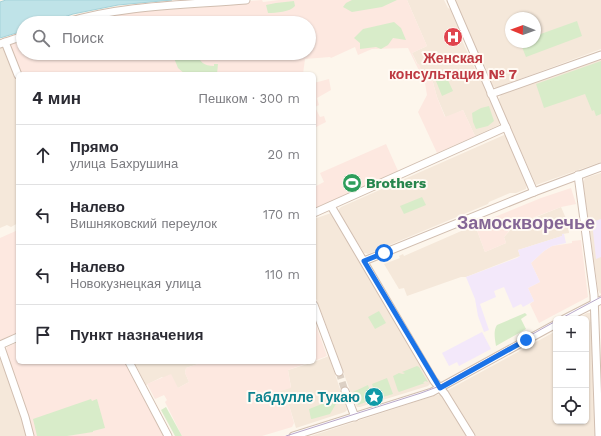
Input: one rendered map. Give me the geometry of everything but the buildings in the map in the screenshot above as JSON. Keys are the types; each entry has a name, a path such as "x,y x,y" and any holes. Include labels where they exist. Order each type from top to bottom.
{"street":[{"path":"89,16 124,10 246,0"},
{"path":"451,0 534,192"},
{"path":"16,38 2,43 16,72"},
{"path":"492,94 601,55"},
{"path":"316,213 506,127"},
{"path":"364,261 534,192 601,167"},
{"path":"578,175 598,301 599,436"},
{"path":"332,206 470,436"},
{"path":"570,316 598,301"},
{"path":"316,310 339,372"},
{"path":"293,436 440,388 553,326"},
{"path":"16,338 0,345 25,417 30,436"},
{"path":"130,364 168,436"},
{"path":"346,391 355,417"}],"shaded area":[{"path":"262,0 263,2 279,0 407,0 427,46 412,53 417,64 419,64 426,81 432,79 445,117 463,110 475,136 437,153 418,112 427,95 425,83 408,48 372,49 358,55 355,47 331,58 316,58 316,16 110,16 137,12 207,7 209,5"},
{"path":"407,0 444,0 448,8 451,9 461,32 460,36 480,80 483,81 500,121 499,125 475,136 463,110 446,118 437,97 432,79 426,81 412,53 427,46"},
{"path":"454,0 601,0 601,49 496,88 491,85 485,66 483,65"},
{"path":"16,41 16,60 305,60 303,72 20,72 10,46 11,43"},
{"path":"0,46 4,47 16,78 16,224 11,227 7,225 0,228"},
{"path":"601,57 601,162 536,185 500,104 499,99 501,94"},
{"path":"329,79 331,90 317,98 319,105 316,106 316,82"},
{"path":"316,109 320,117 324,116 326,122 316,127"},
{"path":"504,135 506,136 527,184 526,189 516,193 510,193 489,202 488,204 368,254 364,253 339,213 339,209 341,207"},
{"path":"386,144 398,171 316,208 316,186 324,182 320,173"},
{"path":"601,173 600,294 598,290 583,182 585,178"},
{"path":"571,188 576,204 561,207 514,225 504,237 506,243 485,252 475,225 541,198"},
{"path":"561,207 568,223 569,233 562,234 562,236 518,250 520,256 466,277 461,277 407,296 404,288 399,289 384,264 400,258 399,256 403,254 404,256 475,225 485,252 506,243 504,237 514,226"},
{"path":"331,213 430,382 428,386 357,407 316,298 316,218"},
{"path":"601,219 601,257 596,259 592,222"},
{"path":"16,231 16,334 0,340 0,238"},
{"path":"562,234 564,234 566,243 552,246 531,263 540,282 528,288 534,301 523,307 521,304 513,308 504,287 494,291 496,297 480,304 489,330 484,332 478,316 475,299 466,277 517,258 520,256 518,250 562,236"},
{"path":"581,240 588,297 539,323 530,304 534,301 528,288 540,282 531,263 552,246"},
{"path":"587,313 592,315 595,436 474,436 447,392 448,390 553,333 553,424 589,424 589,316 582,316"},
{"path":"316,326 327,356 316,360"},
{"path":"482,332 491,349 459,366 457,362 449,366 442,353"},
{"path":"16,343 16,364 126,364 164,436 34,436 6,350 7,347"},
{"path":"0,355 23,423 27,436 0,436"},
{"path":"329,356 347,410 345,412 296,428 288,402 282,399 280,391 291,387 288,370 308,364 316,364 316,361"},
{"path":"135,364 198,364 186,368 185,373 189,382 178,388 162,377 146,385"},
{"path":"198,364 305,364 288,370 291,388 280,391 282,398 285,398 286,402 288,401 294,423 292,427 262,436 182,436 165,402 167,400 164,395 155,399 147,384 171,374 178,388 189,382 185,373 186,368"},
{"path":"440,394 467,436 311,436"}],"green space":[{"path":"352,0 397,0 382,7 352,12 343,7 346,3"},
{"path":"294,1 295,6 290,10 268,13 266,5"},
{"path":"577,21 582,36 526,57 522,48 541,48 541,34"},
{"path":"394,22 401,28 406,40 393,38 388,45 381,49 376,47 360,49 360,43 354,38 363,29"},
{"path":"175,60 200,60 211,66 218,64 217,72 183,72 178,68"},
{"path":"601,61 601,114 596,116 594,110 592,111 585,94 544,108 536,84"},
{"path":"446,76 453,91 442,96 436,81"},
{"path":"489,106 494,121 488,126 476,129 473,122 472,113"},
{"path":"422,197 426,205 404,214 400,206"},
{"path":"379,311 386,323 375,329 368,317"},
{"path":"525,313 527,315 521,319 526,329 496,346 495,332 497,325"},
{"path":"417,366 428,382 425,381 423,383 425,383 399,392 393,376 399,373 403,374 405,373 402,372"},
{"path":"387,378 393,394 380,397 375,393 372,384"},
{"path":"368,385 371,394 368,397 368,400 358,405 353,392"},
{"path":"340,397 330,414 311,419 309,409"},
{"path":"91,399 92,401 97,399 105,428 93,432 67,436 37,436 33,419"},
{"path":"166,407 182,436 175,436 161,410"}],"water":[{"path":"6,0 172,0 118,5 67,16 16,16 16,33 0,38 0,2"}],"tunnel":[{"path":"339,372 345,391"}],"tram line":[{"path":"566,316 601,297"},
{"path":"286,436 437,387 553,323"}],"place":[{"name":"Женская консультация № 7","path":"453,37"},
{"name":"Brothers","path":"352,183"},
{"name":"Габдулле Тукаю","path":"374,397"}],"district":[{"name":"Замоскворечье","path":"526,223"}],"route":[{"path":"384,253 364,261 434,381 440,388 526,340"}]}
